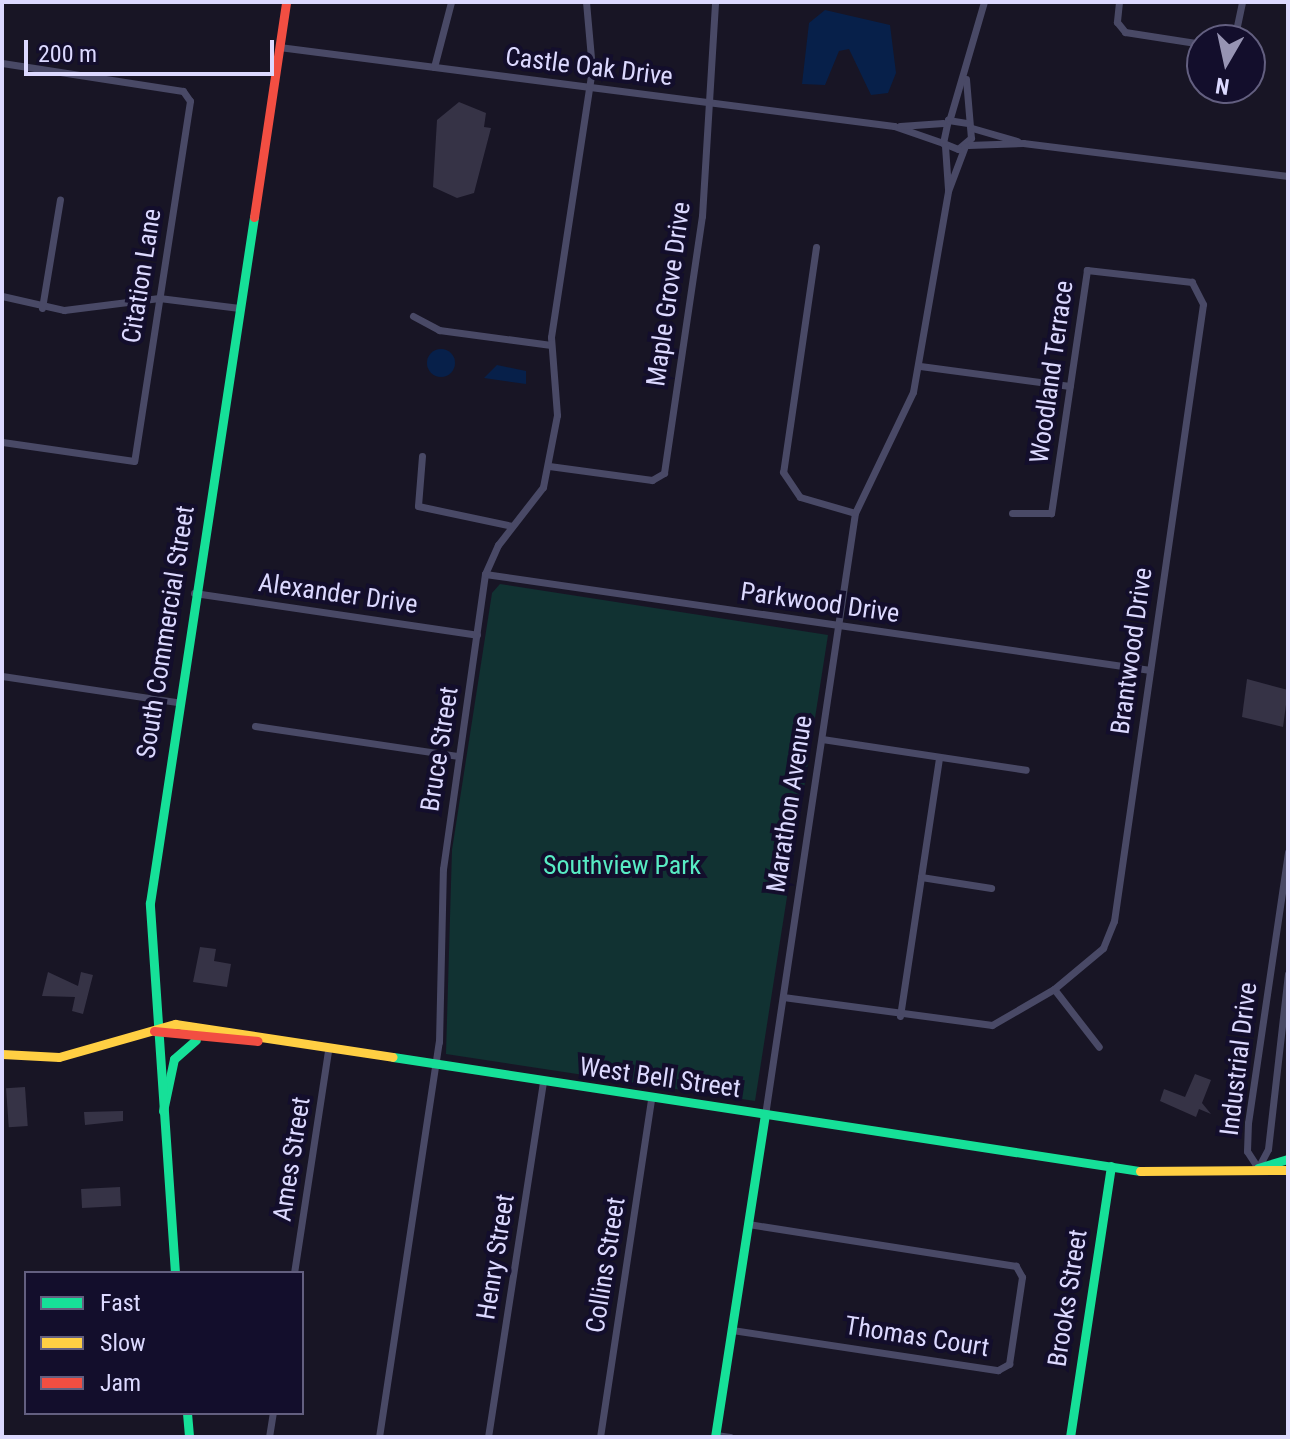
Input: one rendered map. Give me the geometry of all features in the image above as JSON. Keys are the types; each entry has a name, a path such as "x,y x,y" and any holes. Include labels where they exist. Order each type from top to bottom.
{"main road":[{"name":"South Commercial Street","path":"175,1271 154,1031 150,903 177,702 286,2"},
{"name":"West Bell Street","path":"154,1031 175,1024 435,1067 1111,1166"},
{"name":"West Bell Street","path":"154,1031 198,1039 266,1041"},
{"path":"2,1054 59,1057 154,1031"},
{"path":"161,1114 176,1054 198,1039"},
{"name":"Marathon Avenue","path":"715,1436 765,1115"},
{"path":"1258,1168 1288,1159"},
{"path":"1111,1166 1177,1174 1258,1168 1288,1170"},
{"name":"Brooks Street","path":"1070,1437 1111,1166"},
{"path":"187,1415 189,1437"}],"street":[{"path":"434,67 451,2"},
{"name":"Bruce Street","path":"379,1437 435,1067 443,999 442,881 485,574 512,526 543,487 549,466 557,405 551,345 590,86 586,2"},
{"name":"Maple Grove Drive","path":"549,466 662,476 713,103 715,2"},
{"path":"946,121 966,79 984,2"},
{"path":"1119,2 1118,28 1186,41"},
{"path":"1237,24 1242,2"},
{"name":"Castle Oak Drive","path":"279,47 894,126 944,144 967,146"},
{"name":"Citation Lane","path":"2,63 189,94 132,464 2,442"},
{"path":"966,79 969,125 1023,143"},
{"name":"Castle Oak Drive","path":"894,126 946,121 969,125"},
{"name":"Marathon Avenue","path":"946,121 944,144 948,191"},
{"name":"Marathon Avenue","path":"765,1115 855,513 920,366 948,191 967,146 969,125"},
{"path":"967,146 1023,143 1288,176"},
{"path":"42,308 60,199"},
{"path":"816,247 783,472 800,497 855,513"},
{"name":"Woodland Terrace","path":"1012,513 1051,513 1090,268 1179,277 1201,294"},
{"name":"Brantwood Drive","path":"783,997 900,1016 992,1025 1054,989 1099,953 1112,931 1201,294"},
{"path":"2,296 42,308 159,298 239,308"},
{"path":"413,316 439,330 551,345"},
{"path":"920,366 1070,386"},
{"path":"422,456 418,506 512,526"},
{"name":"Parkwood Drive","path":"485,574 1150,670"},
{"name":"Alexander Drive","path":"194,593 477,635"},
{"path":"2,676 177,702"},
{"path":"255,726 459,756"},
{"path":"822,739 1026,770"},
{"path":"900,1016 939,757"},
{"name":"Industrial Drive","path":"1288,852 1248,1123 1247,1151 1258,1168 1268,1149 1288,974"},
{"path":"921,877 991,888"},
{"path":"1054,989 1099,1047"},
{"name":"Ames Street","path":"294,1271 328,1050"},
{"name":"Henry Street","path":"488,1437 543,1083"},
{"name":"Collins Street","path":"600,1437 651,1099"},
{"name":"Thomas Court","path":"732,1330 998,1370 1009,1364 1022,1277 1016,1266 748,1224"},
{"path":"269,1437 273,1415"},
{"path":"715,1436 730,1437"}],"green space":[{"name":"Southview Park","path":"500,584 828,635 755,1101 446,1054 452,850 492,593"}],"water":[{"path":"825,10 890,25 896,73 888,93 871,95 849,49 839,51 825,85 802,84 809,23"},
{"path":"441,349 451,353 455,363 451,373 441,377 431,373 427,363 431,353"},
{"path":"497,365 526,371 526,384 484,378"}],"building":[{"path":"459,102 486,113 484,127 491,128 474,193 457,198 433,187 437,120"},
{"path":"1247,679 1288,690 1283,727 1242,717"},
{"path":"200,947 216,949 214,961 231,964 227,987 193,982"},
{"path":"48,972 78,986 81,972 93,975 83,1014 72,1011 75,997 42,996"},
{"path":"1195,1074 1211,1080 1202,1103 1211,1114 1199,1109 1196,1117 1160,1101 1164,1089 1185,1097"},
{"path":"25,1087 28,1126 9,1127 6,1088"},
{"path":"123,1111 123,1121 85,1125 84,1112"},
{"path":"120,1187 121,1206 82,1208 81,1189"}],"traffic: fast":[{"path":"175,1271 150,903 254,217"},
{"path":"163,1111 174,1059 196,1040"},
{"path":"393,1057 1140,1171"},
{"path":"715,1437 765,1115"},
{"path":"1258,1168 1288,1159"},
{"path":"1070,1437 1111,1166"},
{"path":"187,1415 189,1437"}],"traffic: slow":[{"path":"2,1054 59,1057 175,1024 393,1057"},
{"path":"1140,1171 1288,1170"}],"traffic: jam":[{"path":"254,217 286,2"},
{"path":"154,1031 258,1041"}]}
